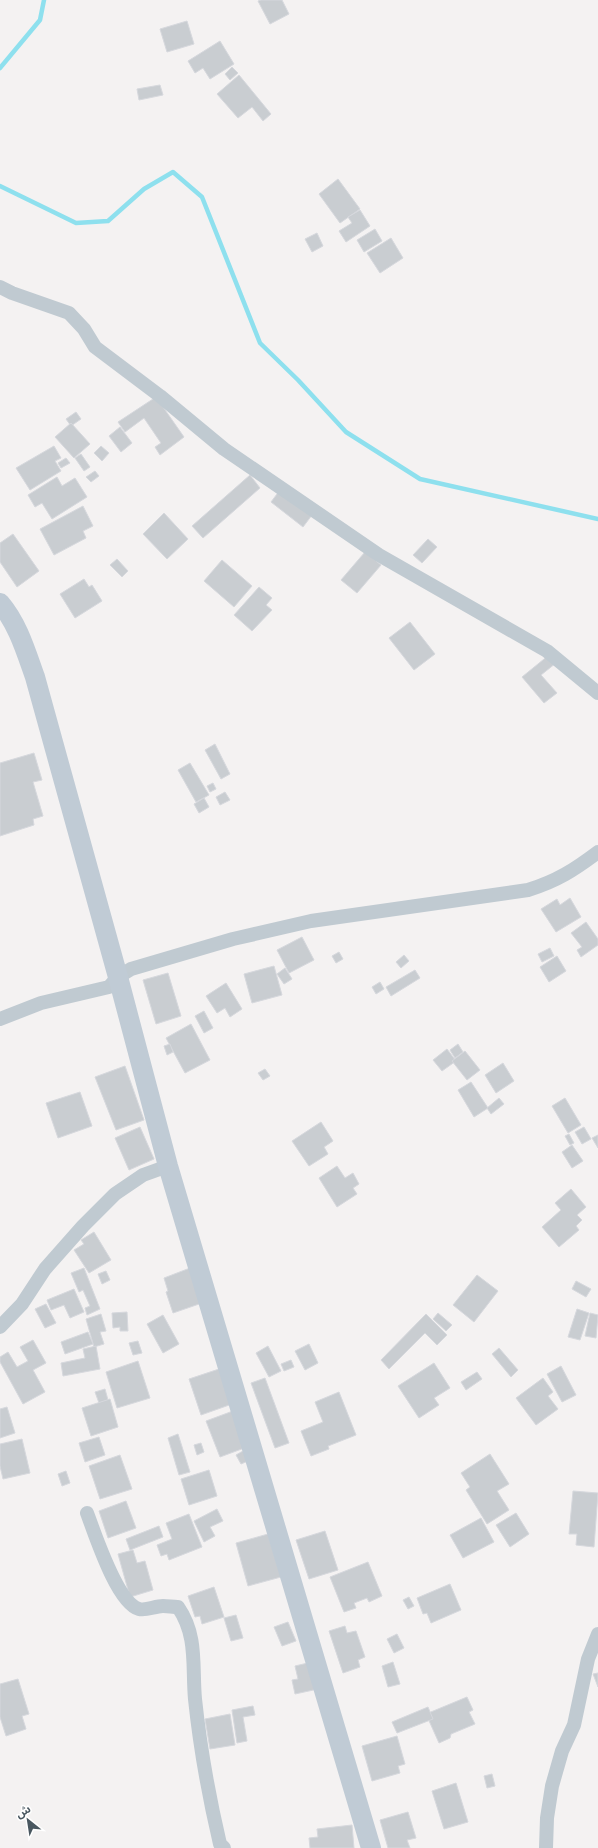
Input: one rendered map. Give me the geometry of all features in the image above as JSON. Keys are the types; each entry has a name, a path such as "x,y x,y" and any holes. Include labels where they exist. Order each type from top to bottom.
{"main road":[{"path":"1,606 21,638 35,677 118,977 168,1166 349,1779 371,1848"}],"street":[{"path":"0,287 12,293 69,313 84,329 95,347 160,396 224,449 379,555 548,651 598,693"},
{"path":"0,1019 41,1003 109,987 118,977 131,969 233,940 311,921 528,890 545,885 566,875 598,852"},
{"path":"0,1327 22,1304 45,1269 83,1226 115,1194 143,1175 168,1166"},
{"path":"87,1513 118,1588 130,1605 140,1609 162,1606 178,1607 186,1618 192,1637 195,1699 212,1810 220,1844 224,1848"},
{"path":"546,1848 547,1818 552,1786 562,1751 574,1725 588,1659 598,1634"}],"building":[{"path":"282,0 289,14 270,24 258,1"},
{"path":"187,21 194,44 167,52 160,29"},
{"path":"220,41 234,64 210,79 203,68 195,73 188,61"},
{"path":"232,67 238,73 230,80 225,74"},
{"path":"239,75 271,114 263,121 252,107 238,118 217,94"},
{"path":"160,85 163,95 139,100 137,89"},
{"path":"338,179 360,209 340,223 319,194"},
{"path":"360,210 370,226 346,242 339,231 352,223 348,217"},
{"path":"375,229 382,241 364,252 357,240"},
{"path":"317,233 323,246 312,252 305,239"},
{"path":"391,238 403,258 380,273 367,253"},
{"path":"156,397 184,437 160,455 155,447 161,443 144,418 125,432 118,422"},
{"path":"76,412 81,419 71,426 66,419"},
{"path":"71,423 90,444 74,458 55,437"},
{"path":"120,427 132,443 121,452 109,436"},
{"path":"54,446 61,458 55,461 61,471 30,490 16,468"},
{"path":"101,446 109,453 102,461 94,453"},
{"path":"81,454 90,467 84,471 75,458"},
{"path":"66,458 70,463 61,468 58,463"},
{"path":"95,471 99,476 91,482 86,477"},
{"path":"250,475 260,488 203,538 192,526"},
{"path":"57,477 62,486 75,478 87,497 52,519 42,503 35,507 28,495"},
{"path":"280,490 312,515 303,527 271,502"},
{"path":"83,506 93,526 83,531 86,538 54,555 40,529"},
{"path":"164,513 188,539 167,559 143,534"},
{"path":"13,534 39,571 17,587 0,562 0,543"},
{"path":"428,539 437,547 422,563 413,555"},
{"path":"365,552 381,565 357,593 341,580"},
{"path":"117,559 128,571 122,577 110,565"},
{"path":"222,560 252,586 234,607 204,581"},
{"path":"84,579 89,587 92,585 102,601 75,618 60,594"},
{"path":"259,587 272,598 266,605 272,610 252,631 234,615"},
{"path":"410,622 435,654 414,670 389,638"},
{"path":"549,655 556,663 541,675 557,693 544,703 522,677"},
{"path":"215,744 230,774 221,779 205,750"},
{"path":"34,753 42,780 33,782 43,816 33,819 34,825 0,836 0,763"},
{"path":"190,763 209,795 196,802 178,770"},
{"path":"213,783 216,789 210,792 207,786"},
{"path":"225,792 230,800 220,805 216,797"},
{"path":"204,798 209,807 199,813 194,804"},
{"path":"570,898 581,917 556,932 541,909 557,899 560,905"},
{"path":"586,922 598,939 598,945 581,957 577,950 582,947 571,933"},
{"path":"302,937 314,960 289,973 277,950"},
{"path":"550,948 554,956 542,962 538,954"},
{"path":"339,952 343,959 336,963 332,956"},
{"path":"404,955 409,961 401,968 396,962"},
{"path":"557,956 566,971 549,982 540,967"},
{"path":"274,966 282,995 252,1003 244,974"},
{"path":"285,968 292,979 284,984 277,974"},
{"path":"415,970 420,978 391,996 386,987"},
{"path":"168,973 181,1016 156,1024 143,980"},
{"path":"380,982 384,989 376,994 372,987"},
{"path":"226,983 242,1009 230,1017 225,1008 217,1013 206,996"},
{"path":"204,1011 213,1028 204,1033 195,1016"},
{"path":"191,1024 210,1060 185,1073 166,1038"},
{"path":"170,1044 173,1052 167,1055 164,1046"},
{"path":"458,1044 463,1052 455,1058 450,1050"},
{"path":"447,1049 456,1061 442,1071 433,1060"},
{"path":"465,1051 480,1070 467,1080 452,1061"},
{"path":"503,1063 514,1081 496,1093 485,1075"},
{"path":"125,1066 144,1120 116,1130 95,1077"},
{"path":"265,1069 270,1076 263,1080 258,1073"},
{"path":"471,1082 488,1108 474,1117 458,1090"},
{"path":"80,1092 92,1126 58,1138 46,1103"},
{"path":"499,1098 504,1104 491,1114 487,1108"},
{"path":"565,1098 581,1125 568,1133 552,1106"},
{"path":"321,1122 333,1141 324,1147 328,1154 309,1166 292,1141"},
{"path":"140,1127 154,1159 129,1170 115,1138"},
{"path":"584,1127 591,1139 582,1144 575,1132"},
{"path":"569,1134 574,1143 570,1145 565,1136"},
{"path":"598,1135 598,1148 592,1138"},
{"path":"572,1145 583,1161 572,1168 562,1152"},
{"path":"337,1166 345,1178 353,1173 359,1184 353,1188 357,1194 337,1207 319,1178"},
{"path":"571,1189 586,1207 577,1215 582,1220 576,1226 579,1230 559,1247 542,1227 561,1210 555,1203"},
{"path":"94,1232 111,1260 89,1273 74,1250 84,1244 81,1240"},
{"path":"84,1268 100,1309 87,1315 85,1308 90,1306 83,1290 79,1292 71,1273"},
{"path":"190,1268 202,1303 173,1313 166,1292 168,1291 164,1278"},
{"path":"106,1271 110,1280 102,1284 98,1274"},
{"path":"477,1275 498,1291 474,1322 453,1305"},
{"path":"576,1281 591,1289 586,1297 572,1289"},
{"path":"74,1289 84,1312 70,1318 64,1305 51,1310 47,1300"},
{"path":"46,1304 56,1323 45,1328 35,1309"},
{"path":"577,1309 589,1313 580,1340 568,1337"},
{"path":"127,1312 128,1331 120,1331 120,1327 113,1328 112,1313"},
{"path":"438,1313 452,1325 446,1331 433,1319"},
{"path":"590,1313 598,1315 596,1338 585,1336"},
{"path":"101,1314 106,1331 100,1332 104,1344 94,1347 86,1319"},
{"path":"426,1314 447,1335 437,1345 425,1333 389,1369 381,1360"},
{"path":"163,1315 179,1344 163,1353 147,1324"},
{"path":"88,1332 93,1344 65,1354 61,1342"},
{"path":"33,1340 46,1363 33,1370 45,1392 23,1404 0,1362 0,1357 8,1352 17,1367 28,1361 20,1347"},
{"path":"138,1341 142,1353 133,1355 129,1343"},
{"path":"309,1344 318,1363 305,1370 295,1351"},
{"path":"96,1346 100,1369 63,1376 61,1363 85,1358 83,1349"},
{"path":"268,1346 281,1371 269,1377 256,1353"},
{"path":"499,1348 518,1370 511,1377 492,1354"},
{"path":"291,1360 294,1367 284,1371 281,1364"},
{"path":"138,1361 150,1398 117,1408 106,1372"},
{"path":"434,1363 450,1388 434,1398 439,1405 419,1418 398,1386"},
{"path":"561,1366 576,1395 562,1402 547,1374"},
{"path":"219,1369 232,1404 201,1415 189,1379"},
{"path":"477,1372 482,1379 466,1390 461,1382"},
{"path":"265,1378 289,1443 275,1448 251,1383"},
{"path":"543,1378 553,1392 548,1396 558,1409 536,1425 516,1398"},
{"path":"105,1389 108,1400 99,1403 95,1392"},
{"path":"339,1392 356,1435 328,1446 329,1449 311,1456 301,1431 323,1422 315,1402"},
{"path":"110,1399 118,1427 91,1436 82,1408"},
{"path":"7,1407 15,1433 0,1438 0,1409"},
{"path":"233,1411 247,1447 220,1457 206,1421"},
{"path":"178,1434 190,1472 179,1475 168,1438"},
{"path":"99,1437 105,1455 85,1462 79,1443"},
{"path":"22,1439 30,1473 3,1479 0,1466 0,1444"},
{"path":"201,1443 204,1452 197,1455 194,1445"},
{"path":"243,1451 248,1461 241,1464 236,1455"},
{"path":"490,1454 509,1484 497,1491 509,1510 487,1524 466,1490 470,1487 461,1473"},
{"path":"120,1455 132,1489 100,1499 89,1466"},
{"path":"209,1470 217,1496 189,1505 181,1479"},
{"path":"66,1471 70,1483 62,1486 58,1474"},
{"path":"573,1491 598,1493 594,1547 576,1545 577,1534 569,1534"},
{"path":"126,1501 136,1528 108,1538 99,1511"},
{"path":"217,1509 223,1521 210,1527 215,1536 204,1542 194,1521"},
{"path":"516,1513 529,1534 510,1547 496,1525"},
{"path":"189,1514 202,1547 169,1560 167,1554 161,1556 157,1545 172,1539 166,1523"},
{"path":"481,1518 494,1542 463,1558 450,1535"},
{"path":"159,1526 163,1537 130,1550 126,1539"},
{"path":"325,1531 338,1570 309,1579 296,1540"},
{"path":"268,1534 281,1577 248,1586 236,1543"},
{"path":"133,1550 137,1563 145,1561 153,1590 130,1597 118,1554"},
{"path":"368,1562 382,1596 369,1602 367,1598 354,1603 356,1608 344,1612 330,1577"},
{"path":"450,1584 461,1610 431,1623 427,1613 423,1614 417,1598"},
{"path":"214,1587 224,1617 202,1624 200,1616 195,1617 188,1596"},
{"path":"409,1597 414,1606 408,1609 403,1600"},
{"path":"236,1615 243,1638 231,1641 224,1618"},
{"path":"288,1622 296,1641 282,1646 274,1627"},
{"path":"345,1626 347,1633 356,1631 365,1657 358,1660 360,1667 343,1673 329,1631"},
{"path":"397,1634 404,1648 394,1653 387,1639"},
{"path":"312,1662 318,1689 295,1694 292,1680 298,1679 295,1666"},
{"path":"393,1662 400,1684 388,1687 382,1666"},
{"path":"598,1673 598,1687 593,1674"},
{"path":"18,1679 29,1714 22,1716 26,1729 6,1736 0,1717 0,1684"},
{"path":"467,1697 473,1710 469,1712 475,1724 451,1734 450,1738 439,1743 426,1714"},
{"path":"253,1706 255,1715 243,1717 247,1741 237,1743 232,1710"},
{"path":"428,1707 433,1719 397,1733 392,1722"},
{"path":"230,1714 235,1745 210,1749 205,1719"},
{"path":"397,1736 405,1764 398,1766 400,1773 372,1781 362,1746"},
{"path":"492,1774 495,1786 487,1788 484,1776"},
{"path":"456,1783 468,1822 444,1829 432,1791"},
{"path":"408,1812 416,1838 407,1840 410,1848 388,1848 380,1820"},
{"path":"352,1825 354,1848 310,1848 309,1838 318,1837 317,1829"}],"waterway":[{"path":"0,68 40,20 44,0"},
{"path":"0,186 76,223 108,221 144,189 173,172 202,197 260,343 298,380 346,432 420,479 598,519"}]}
